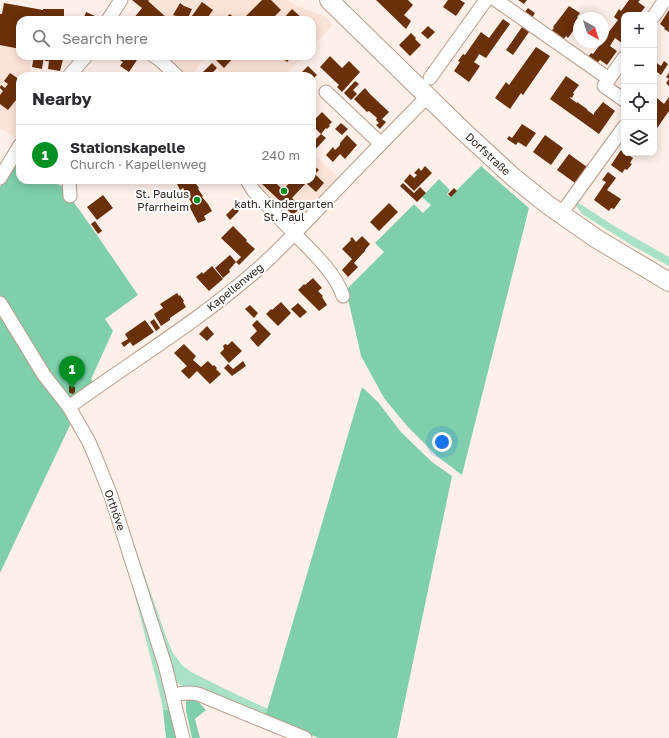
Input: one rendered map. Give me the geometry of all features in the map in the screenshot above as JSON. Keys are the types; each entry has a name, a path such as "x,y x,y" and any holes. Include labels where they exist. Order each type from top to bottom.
{"street":[{"path":"111,16 121,0"},
{"name":"Dorfstraße","path":"329,0 461,129 513,177 561,214 597,239 669,282"},
{"path":"430,78 486,0"},
{"path":"496,0 616,75"},
{"path":"657,12 665,0"},
{"path":"72,72 83,60"},
{"path":"160,60 172,72"},
{"path":"621,64 616,75 604,86 621,98"},
{"path":"326,92 381,144"},
{"name":"Kapellenweg","path":"69,406 186,325 232,291 258,269 295,234 428,96"},
{"path":"561,214 621,131"},
{"path":"0,178 16,152"},
{"path":"69,184 70,196"},
{"path":"249,184 253,190 327,268 339,285 344,296"},
{"name":"Orthöve","path":"0,303 44,375 69,406 92,449 111,496 165,666 183,738"},
{"path":"173,695 183,692 198,694 305,738"}],"shaded area":[{"path":"133,0 288,0 297,6 324,16 333,25 316,43 316,16 150,16 131,2"},
{"path":"3,3 33,8 33,16 16,16 16,60 31,60 30,72 16,72 16,138 0,128 1,13"},
{"path":"169,60 203,60 194,72 182,72"},
{"path":"208,60 299,60 288,72 221,72"},
{"path":"316,156 339,178 296,222 290,220 256,184 316,184"}],"green space":[{"path":"16,162 16,184 57,184 63,187 138,295 105,319 113,331 91,379 94,384 69,399 48,373 0,297 0,187"},
{"path":"481,166 529,208 462,475 438,457 407,426 384,398 361,356 346,290 384,252 375,243 414,204 423,213 431,205 422,197 439,179 450,190 447,194 450,197"},
{"path":"577,202 616,227 669,257 669,266 633,246 582,214 576,206"},
{"path":"0,311 72,421 0,573"},
{"path":"362,387 378,402 401,432 432,462 452,476 397,738 319,738 265,717"},
{"path":"90,438 95,439 113,485 173,653 182,665 191,672 268,709 265,719 180,685 173,679"},
{"path":"96,465 174,710 163,710 124,553"},
{"path":"190,698 195,698 206,710 195,719 200,738 192,738 186,711 186,701"},
{"path":"163,710 171,710 177,738 166,738"}],"building":[{"path":"132,0 149,0 148,1 165,16 135,16 142,8"},
{"path":"262,0 271,0 281,10 275,16 246,16"},
{"path":"376,0 408,0 413,5 404,15 411,21 406,29"},
{"path":"448,0 460,0 465,3 456,16 443,7"},
{"path":"518,0 527,0 524,4"},
{"path":"629,0 640,0 638,2 645,7 641,12 621,12 621,42 615,38 610,46 617,51 607,65 600,60 597,63 588,57 591,53 593,54 598,48 609,48 609,32 618,20 614,17 619,9 621,11"},
{"path":"202,2 213,10 209,16 192,16"},
{"path":"4,3 43,10 64,9 64,16 16,16 16,48 0,45 0,14 2,14"},
{"path":"180,3 192,9 189,16 173,15"},
{"path":"569,6 578,12 573,12 573,31 568,38 566,36 563,40 551,31 554,28 553,27"},
{"path":"528,8 535,13 532,18 525,12"},
{"path":"292,9 300,16 286,16"},
{"path":"669,10 669,32 660,24"},
{"path":"86,12 95,16 84,16"},
{"path":"503,19 510,24 486,58 479,54 474,62 480,66 469,82 454,71 460,62 458,61 463,54 465,55 481,32 489,38"},
{"path":"428,26 435,32 428,39 421,33"},
{"path":"522,27 529,32 513,55 506,50"},
{"path":"411,33 421,45 410,56 399,45"},
{"path":"536,47 550,56 523,95 521,93 510,109 495,98 506,82 509,85"},
{"path":"330,56 342,68 349,61 360,72 342,92 337,87 339,85 320,67"},
{"path":"33,60 43,60 42,69 32,67"},
{"path":"63,60 60,71 48,69 49,61 45,61"},
{"path":"120,60 137,60 129,72 120,66 123,62"},
{"path":"216,60 231,60 224,68"},
{"path":"664,61 668,64 661,75 657,72 657,63 661,66"},
{"path":"212,63 217,68 213,72 203,72"},
{"path":"308,66 314,72 302,72"},
{"path":"10,73 16,77 16,100 8,110 0,104 0,95 3,91 0,87 1,85 5,88 8,84 4,81"},
{"path":"566,76 579,85 573,93 572,98 570,98 577,103 594,115 603,102 615,111 599,134 550,99"},
{"path":"669,79 669,86 666,83"},
{"path":"355,81 359,84 353,90 357,94 351,100 344,93"},
{"path":"365,88 389,112 382,119 386,122 380,129 376,125 379,123 376,120 377,118 369,111 367,112 354,99"},
{"path":"669,97 669,111 657,128 657,98 664,104"},
{"path":"322,112 332,122 327,129 326,128 321,134 316,129 316,118"},
{"path":"341,123 348,129 342,135 335,129"},
{"path":"522,124 536,133 526,147 518,142 516,145 507,139 509,136 512,138"},
{"path":"321,134 326,138 316,149 316,139"},
{"path":"347,135 357,145 345,159 340,154 333,162 326,155 333,147 335,150"},
{"path":"545,135 563,148 551,165 533,152"},
{"path":"621,150 621,156 630,156 633,158 630,163 632,164 622,173 611,165"},
{"path":"569,154 587,167 575,183 557,170"},
{"path":"425,166 432,173 414,191 404,181 410,174 414,178 417,175 414,173 419,168 421,171"},
{"path":"608,172 616,178 607,190 621,199 614,209 611,208 609,211 594,200 606,182 602,180"},
{"name":"kath. Kindergarten St. Paul","path":"316,175 324,183 316,192 307,184 316,184"},
{"path":"403,183 414,193 420,187 426,193 417,202 400,186"},
{"name":"St. Paulus Pfarrheim","path":"177,184 196,184 203,196 202,197 212,211 204,216 206,220 198,223 189,206 192,204 183,188 180,190"},
{"name":"kath. Kindergarten St. Paul","path":"262,184 277,184 283,190 288,184 305,184 292,198 301,207 293,215"},
{"path":"454,188 457,191 451,197 448,194"},
{"path":"103,195 113,208 97,220 87,207"},
{"path":"389,203 398,212 379,231 370,222"},
{"path":"234,207 239,211 230,220 226,215"},
{"path":"95,221 102,231 98,234 91,224"},
{"path":"233,226 255,249 239,265 236,262 241,257 221,238"},
{"path":"362,236 370,244 354,263 358,267 348,277 342,270 352,259 342,249 352,237 356,242"},
{"path":"230,255 236,262 229,270 230,272 223,278 215,268"},
{"path":"212,266 223,279 209,291 196,277 202,272 203,274"},
{"path":"313,278 322,288 318,291 323,296 322,297 327,305 319,311 298,290"},
{"path":"177,293 184,301 183,302 186,307 161,326 154,314 163,308 160,304"},
{"path":"281,302 291,313 278,326 266,314"},
{"path":"298,303 307,312 300,318 291,309"},
{"path":"250,305 258,313 254,318 245,309"},
{"path":"154,319 160,328 156,331 150,322"},
{"path":"145,320 154,332 133,346 130,342 124,347 121,343 128,339 125,334"},
{"path":"257,320 271,334 258,347 250,338 257,331 252,325"},
{"path":"207,326 214,334 207,341 199,334"},
{"path":"232,341 242,351 229,363 220,353 224,349 223,346 225,344 228,345"},
{"path":"184,344 196,356 193,360 201,367 208,361 217,368 216,369 221,374 210,384 197,371 189,379 181,371 187,366 174,353"},
{"path":"243,361 246,366 232,376 224,368 228,364 233,369"},
{"path":"69,386 75,387 75,392 73,394 69,392"}],"place":[{"name":"kath. Kindergarten St. Paul","path":"284,191"},
{"name":"St. Paulus Pfarrheim","path":"197,200"},
{"name":"Stationskapelle","path":"72,389"}]}
